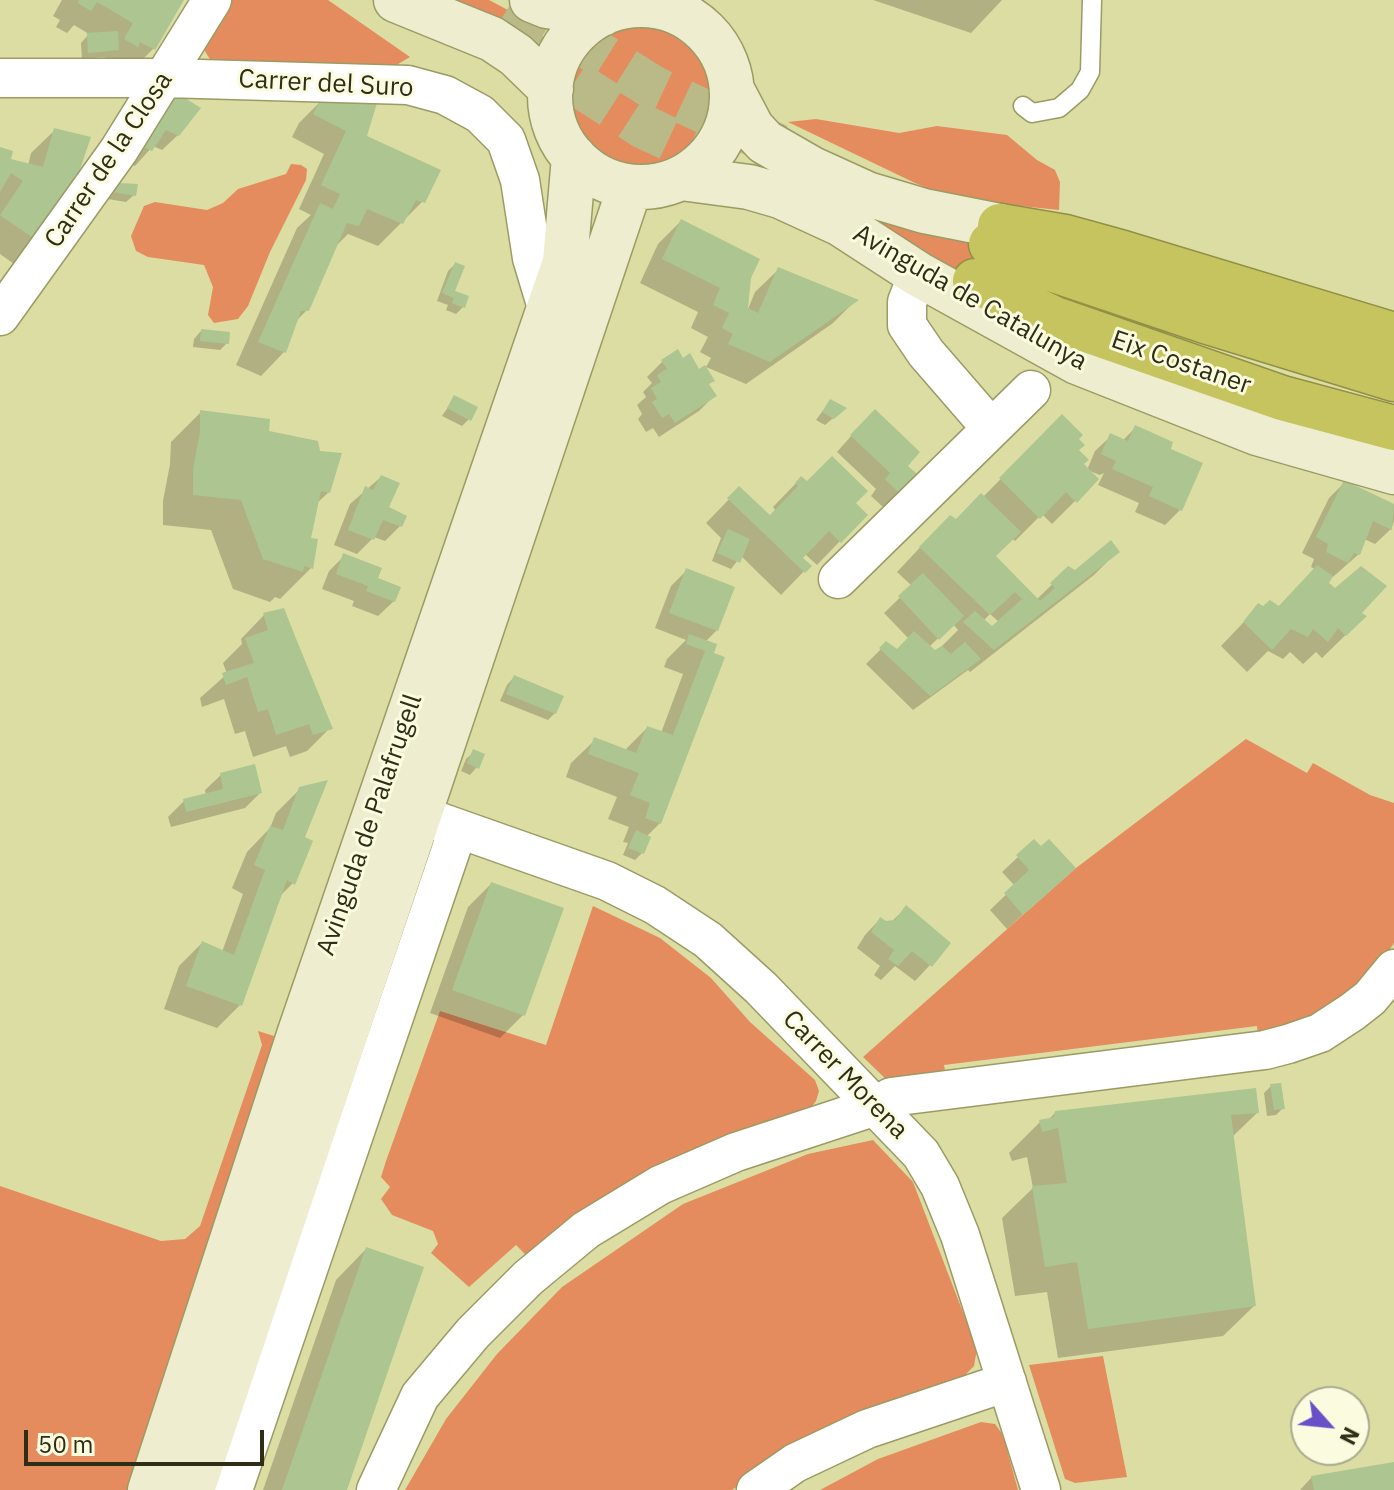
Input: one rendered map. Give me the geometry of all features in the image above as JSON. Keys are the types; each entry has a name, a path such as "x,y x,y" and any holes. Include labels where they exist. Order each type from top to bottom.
{"highway":[{"path":"989,250 1065,237 1394,335"},
{"name":"Eix Costaner","path":"989,250 1394,379"},
{"name":"Eix Costaner","path":"989,250 1055,319 1282,398 1394,428"}],"main road":[{"path":"396,0 492,39 516,55 551,89"},
{"path":"532,0 547,6 674,6 715,43 729,71 732,90 732,106 724,135 706,160 681,178 656,186 630,187 600,177 574,157 553,119 551,89 561,53 586,24 614,7"},
{"name":"Avinguda de Catalunya","path":"732,90 752,128 765,142 812,169 867,194 924,211 989,250"},
{"name":"Avinguda de Palafrugell","path":"150,1490 305,1017 565,262 574,157"},
{"name":"Avinguda de Catalunya","path":"681,178 749,187 780,196 841,224 918,274 1077,362 1257,433 1394,472"},
{"name":"Avinguda de Palafrugell","path":"192,1490 630,187"}],"street":[{"name":"Carrer de la Closa","path":"0,316 119,150 212,0"},
{"name":"Carrer del Suro","path":"0,78 165,78 408,85 427,89 471,109 501,132 520,180 532,258 548,311"},
{"path":"918,274 907,302 907,325 926,353 991,428"},
{"path":"838,579 1031,390"},
{"name":"Avinguda de Palafrugell","path":"417,814 458,829"},
{"path":"233,1490 458,829"},
{"name":"Carrer Morena","path":"458,829 607,881 655,905 708,940 761,988 921,1154 940,1186 960,1235 1041,1490"},
{"path":"376,1490 420,1396 473,1333 517,1289 586,1230 660,1185 736,1152 876,1106 891,1097 1265,1050 1288,1044 1320,1033 1352,1012 1370,998 1394,969"},
{"path":"756,1490 795,1463 867,1429 1007,1382"}],"lane":[{"path":"1023,106 1032,113 1059,108 1080,90 1090,72 1092,0"}],"shaded area":[{"path":"226,0 328,0 410,57 393,67 211,61 203,48"},
{"path":"439,0 489,0 523,18 512,35"},
{"path":"641,23 669,28 693,45 710,69 715,97 710,125 693,149 669,166 641,171 613,166 589,149 572,125 567,97 572,69 589,45 613,28"},
{"path":"816,119 899,133 937,126 1007,135 1037,160 1055,170 1060,182 1059,210 953,199 788,122"},
{"path":"767,159 988,232 964,290 759,178"},
{"path":"291,164 307,169 306,180 270,252 248,306 238,319 214,323 208,315 213,287 204,265 148,257 136,251 131,236 144,206 155,202 207,210 223,203 238,189 286,174"},
{"path":"1246,739 1307,773 1313,763 1370,795 1394,803 1394,943 1374,974 1331,1011 1258,1036 1257,1026 944,1065 946,1076 890,1083 863,1057 1076,868"},
{"path":"593,906 660,938 711,978 750,1022 815,1080 819,1091 816,1101 810,1109 731,1133 662,1166 527,1256 516,1245 469,1287 431,1253 438,1244 433,1231 392,1215 381,1199 390,1187 381,1177 386,1161 440,1011 546,1045"},
{"path":"258,1031 274,1036 257,1102 127,1490 0,1490 0,1186 161,1241 185,1239 200,1226 262,1045"},
{"path":"873,1140 913,1182 977,1349 974,1366 964,1376 846,1417 732,1490 405,1490 446,1419 497,1354 562,1287 683,1204 808,1154"},
{"path":"1103,1356 1127,1477 1075,1483 1065,1479 1029,1365"},
{"path":"981,1422 995,1424 1003,1435 1018,1490 820,1490 878,1459"}],"building":[{"path":"79,0 184,0 155,50 140,42 138,47 124,39 133,23 97,2 91,11 78,3"},
{"path":"118,31 119,50 88,53 87,33"},
{"path":"177,93 201,108 179,136 166,130 152,151 138,144"},
{"path":"322,97 377,103 367,136 441,170 425,203 416,200 403,224 367,209 359,226 347,223 309,311 301,311 286,353 258,342 320,203 333,209 340,194 321,185 346,131 313,114"},
{"path":"54,128 91,137 75,184 42,244 0,215 23,181 11,173 0,192 0,147 13,151 11,159 43,167"},
{"path":"120,183 138,184 136,196 113,192"},
{"path":"681,219 760,259 751,278 748,308 758,313 778,267 859,300 770,362 728,344 733,334 722,328 729,313 713,305 720,288 662,259"},
{"path":"455,262 465,266 455,291 469,296 465,308 452,303 454,298 442,293"},
{"path":"201,329 230,332 229,344 200,341"},
{"path":"678,349 683,358 690,353 699,369 705,365 715,381 709,384 717,396 675,423 669,414 662,418 652,402 657,399 651,388 661,382 657,375 667,369 661,360"},
{"path":"454,395 478,407 471,421 447,408"},
{"path":"830,399 847,408 834,419 822,412"},
{"path":"875,409 920,452 908,466 917,474 899,493 885,479 890,473 850,435"},
{"path":"200,410 270,419 269,431 318,441 320,451 342,453 330,493 321,491 311,538 318,539 313,569 304,566 303,572 263,559 241,500 193,495"},
{"path":"1062,414 1083,435 1079,439 1085,445 1079,450 1089,460 1084,464 1099,479 1077,503 1066,492 1040,519 999,478"},
{"path":"1135,425 1173,442 1171,449 1203,463 1182,511 1149,496 1153,487 1112,469 1116,461 1101,454 1110,433 1128,441"},
{"path":"832,456 868,491 856,503 868,515 841,543 829,531 803,558 812,566 805,573 727,498 739,486 770,515 798,486 795,483 801,476 807,481"},
{"path":"381,475 400,483 389,507 407,516 402,527 383,520 374,540 348,530 365,486 373,490"},
{"path":"1344,480 1394,504 1392,530 1373,521 1360,555 1354,553 1348,563 1326,552 1328,544 1316,537"},
{"path":"981,493 1021,532 996,556 1040,601 1055,588 1050,583 1068,566 1075,570 1111,540 1120,552 994,650 963,622 975,611 992,626 1022,599 1015,592 990,615 919,547 950,515 956,519"},
{"path":"728,529 750,539 740,563 717,553"},
{"path":"343,553 382,568 378,578 401,587 395,602 366,591 368,586 336,574"},
{"path":"1317,565 1333,576 1329,583 1335,588 1361,566 1387,586 1362,613 1367,616 1346,636 1338,628 1328,642 1313,629 1308,637 1291,629 1272,650 1243,622 1258,603 1263,606 1270,600 1279,606"},
{"path":"686,568 735,587 718,631 669,613"},
{"path":"923,573 964,616 939,640 898,596"},
{"path":"284,608 333,729 313,735 309,724 276,735 268,709 258,712 247,677 226,685 222,673 254,663 245,638 268,630 263,613"},
{"path":"914,631 935,650 942,646 951,654 965,642 981,659 930,696 879,648 886,641 897,649"},
{"path":"689,634 717,644 714,653 725,657 661,824 645,818 650,803 630,795 639,773 588,754 594,737 636,753 647,726 673,735 705,651 686,644"},
{"path":"514,675 564,696 556,714 506,694"},
{"path":"473,749 485,754 479,769 467,763"},
{"path":"255,764 262,793 186,812 183,799 223,789 220,773"},
{"path":"328,780 305,837 313,841 295,885 287,880 242,1006 186,986 202,941 234,955 265,870 254,865 270,826 283,830 299,787"},
{"path":"636,830 651,837 644,854 628,848"},
{"path":"1034,839 1041,846 1049,839 1076,868 1023,915 1004,893 1029,870 1016,855"},
{"path":"491,882 564,908 525,1016 452,990"},
{"path":"906,905 951,943 932,967 912,951 898,966 888,959 894,950 871,932 880,917 886,921 895,920"},
{"path":"1281,1083 1285,1109 1274,1110 1270,1084"},
{"path":"1256,1088 1259,1113 1231,1115 1256,1306 1088,1329 1077,1262 1045,1267 1032,1186 1067,1183 1058,1128 1042,1132 1039,1120 1054,1117 1055,1111"},
{"path":"366,1247 424,1267 347,1490 282,1490"},
{"path":"1394,1462 1394,1490 1314,1490 1311,1476"}],"tunnel":[{"path":"513,0 654,88 778,146"},
{"path":"519,47 644,127 770,186"}]}
